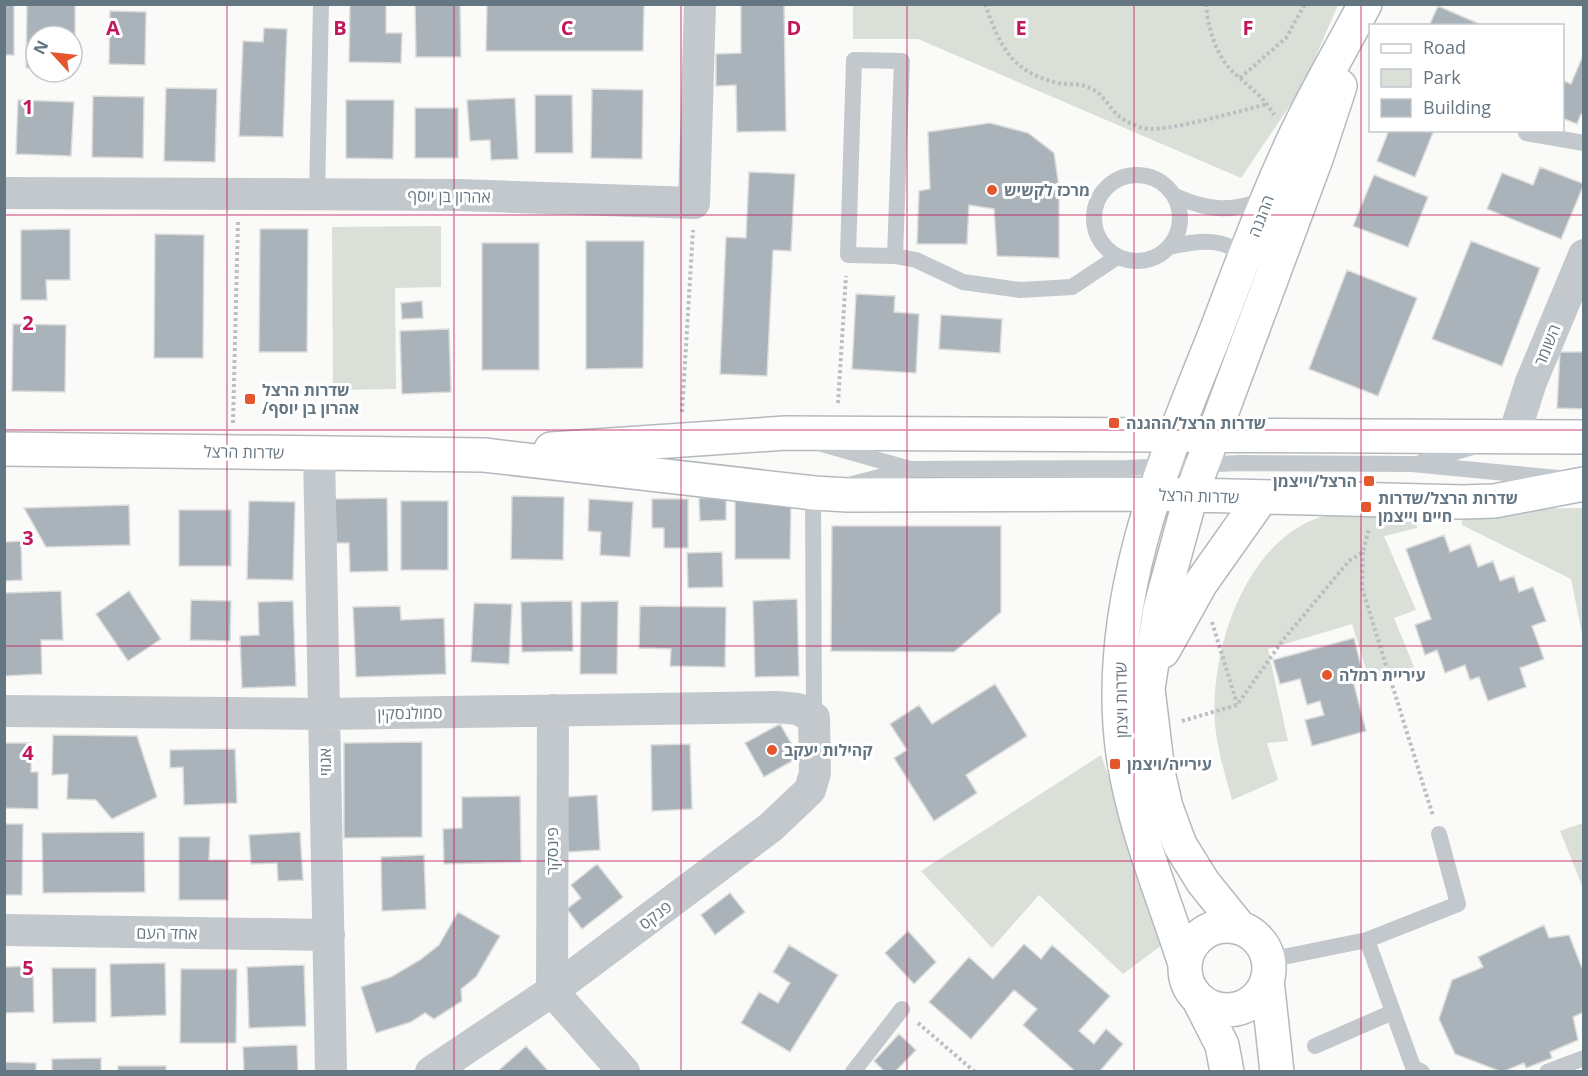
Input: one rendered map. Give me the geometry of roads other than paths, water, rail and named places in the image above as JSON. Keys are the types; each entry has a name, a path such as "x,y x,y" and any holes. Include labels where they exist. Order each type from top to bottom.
{"main road":[{"name":"ההגנה","path":"1175,434 1288,152 1366,4"},
{"name":"ההגנה","path":"1208,449 1316,159 1366,4"},
{"name":"שדרות הרצל","path":"4,449 484,455 680,439 786,434 1175,434 1208,449 1514,435 1584,437"},
{"name":"שדרות ויצמן","path":"1175,434 1132,572 1120,645 1120,720 1122,753 1131,798 1185,964"},
{"name":"שדרות ויצמן","path":"1208,449 1191,495 1160,609 1148,689 1158,772 1166,807 1177,836 1203,882 1240,928"},
{"name":"שדרות הרצל","path":"484,455 813,496 1159,480 1191,495 1494,501 1584,483"},
{"path":"1148,689 1179,619 1201,583 1261,498"},
{"path":"1227,1071 1222,1045 1186,977 1185,964 1188,951 1204,933 1227,926 1240,928 1258,940 1268,970 1273,1052 1277,1071"},
{"path":"1199,1000 1211,1007 1239,1008 1251,1002 1268,970"}],"street":[{"name":"אהרון בן יוסף","path":"4,193 460,195 694,203 700,4"},
{"name":"השומר","path":"1514,435 1531,382 1584,255"},
{"name":"אגוזי","path":"320,452 332,1071"},
{"name":"סמולנסקין","path":"4,711 324,714 777,707 798,709 814,718"},
{"name":"פינסקר","path":"552,991 553,710"},
{"name":"פנקס","path":"431,1071 552,991 771,828 810,790 815,773 814,718"},
{"name":"אחד העם","path":"4,930 329,935"},
{"path":"552,991 624,1071"}],"lane":[{"path":"317,195 321,4"},
{"path":"895,256 902,62 854,60 848,255 895,256 916,260 963,282 1020,290 1072,287 1117,257"},
{"path":"1526,133 1584,143"},
{"path":"1144,175 1165,184 1180,210 1180,225 1169,247 1157,257 1143,261 1117,257 1104,248 1093,220 1095,205 1109,184 1122,177 1144,175"},
{"path":"1174,196 1213,209 1230,210 1268,198"},
{"path":"1169,247 1201,241 1222,243 1235,248 1245,257"},
{"name":"שדרות הרצל","path":"786,434 911,469 1159,480 1208,449 1412,464 1584,483"},
{"name":"שדרות הרצל","path":"1412,464 1514,435"},
{"name":"שדרות הרצל","path":"813,496 911,469"},
{"path":"813,496 814,718"},
{"path":"1268,970 1367,940 1458,904 1439,834"},
{"path":"1367,940 1413,1066 1422,1071"},
{"path":"853,1071 902,1009"},
{"path":"1315,1046 1393,1012"},
{"path":"1547,1071 1584,1058"}],"place":[{"name":"מרכז לקשיש","path":"992,190"},
{"name":"שדרות הרצל /אהרון בן יוסף","path":"250,399"},
{"name":"שדרות הרצל/ההגנה","path":"1114,423"},
{"name":"הרצל/וייצמן","path":"1369,481"},
{"name":"שדרות הרצל/שדרות חיים וייצמן","path":"1366,507"},
{"name":"עיריית רמלה","path":"1327,675"},
{"name":"קהילות יעקב","path":"772,750"},
{"name":"עירייה/ויצמן","path":"1115,764"}]}
